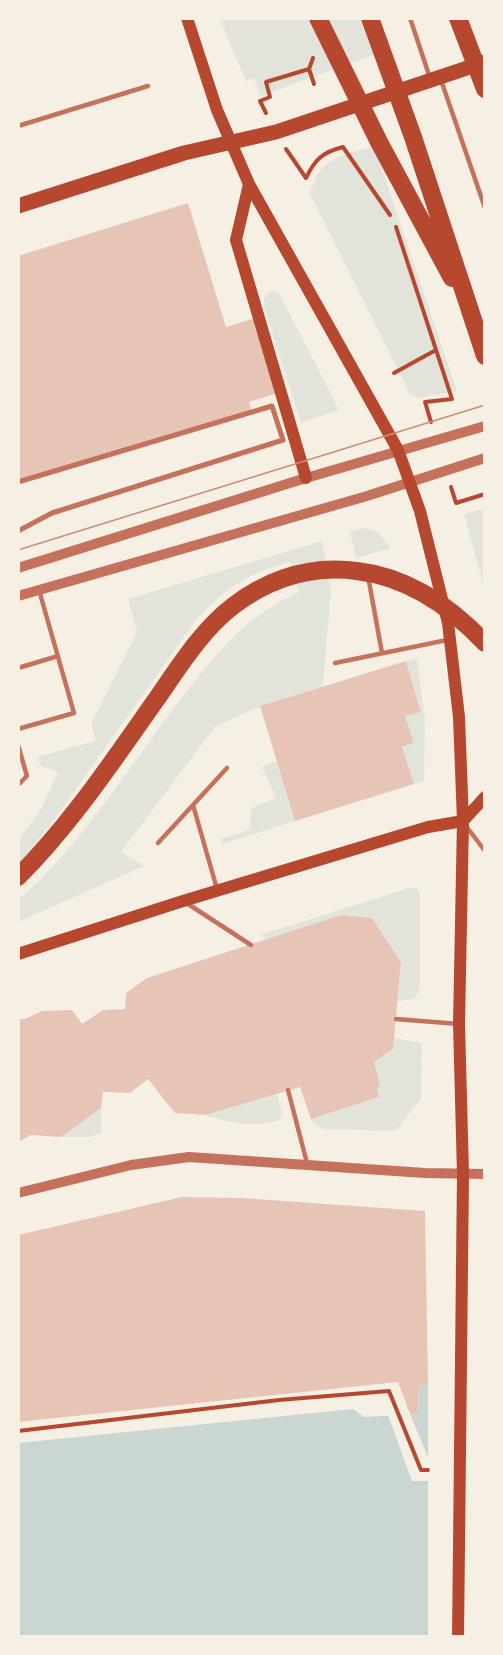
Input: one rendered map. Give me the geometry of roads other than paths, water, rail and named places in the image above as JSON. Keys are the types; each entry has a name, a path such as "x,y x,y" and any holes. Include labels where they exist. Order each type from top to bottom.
{"highway":[{"path":"318,18 379,142 475,320"},
{"path":"370,18 475,320 485,356"},
{"path":"459,18 485,89"},
{"path":"18,877 46,848 85,799 195,645 232,607 278,581 298,572 317,569 366,572 392,578 425,593 457,615 485,643"}],"main road":[{"path":"187,18 230,143 249,184 399,450 411,482 437,575 450,639 459,717 463,821 459,1024 463,1174 458,1637"},
{"path":"18,206 184,153 276,132 485,62"},
{"path":"249,184 236,240 306,478"},
{"path":"18,954 218,890 428,827 463,821 485,797"}],"street":[{"path":"18,482 272,406 283,440 52,513 18,531"},
{"path":"18,568 306,478 485,426"},
{"path":"18,596 411,482 485,458"},
{"path":"18,1192 131,1165 189,1157 485,1174"}],"lane":[{"path":"410,18 485,208"},
{"path":"18,126 148,86"},
{"path":"366,565 382,653"},
{"path":"18,729 74,713 39,590"},
{"path":"335,663 450,639"},
{"path":"18,668 58,656"},
{"path":"18,745 27,776 18,785"},
{"path":"158,843 227,768"},
{"path":"193,805 218,890"},
{"path":"463,821 485,851"},
{"path":"183,901 251,945"},
{"path":"396,1019 459,1024"},
{"path":"288,1090 307,1165"}],"tram line":[{"path":"18,550 485,405"}]}
